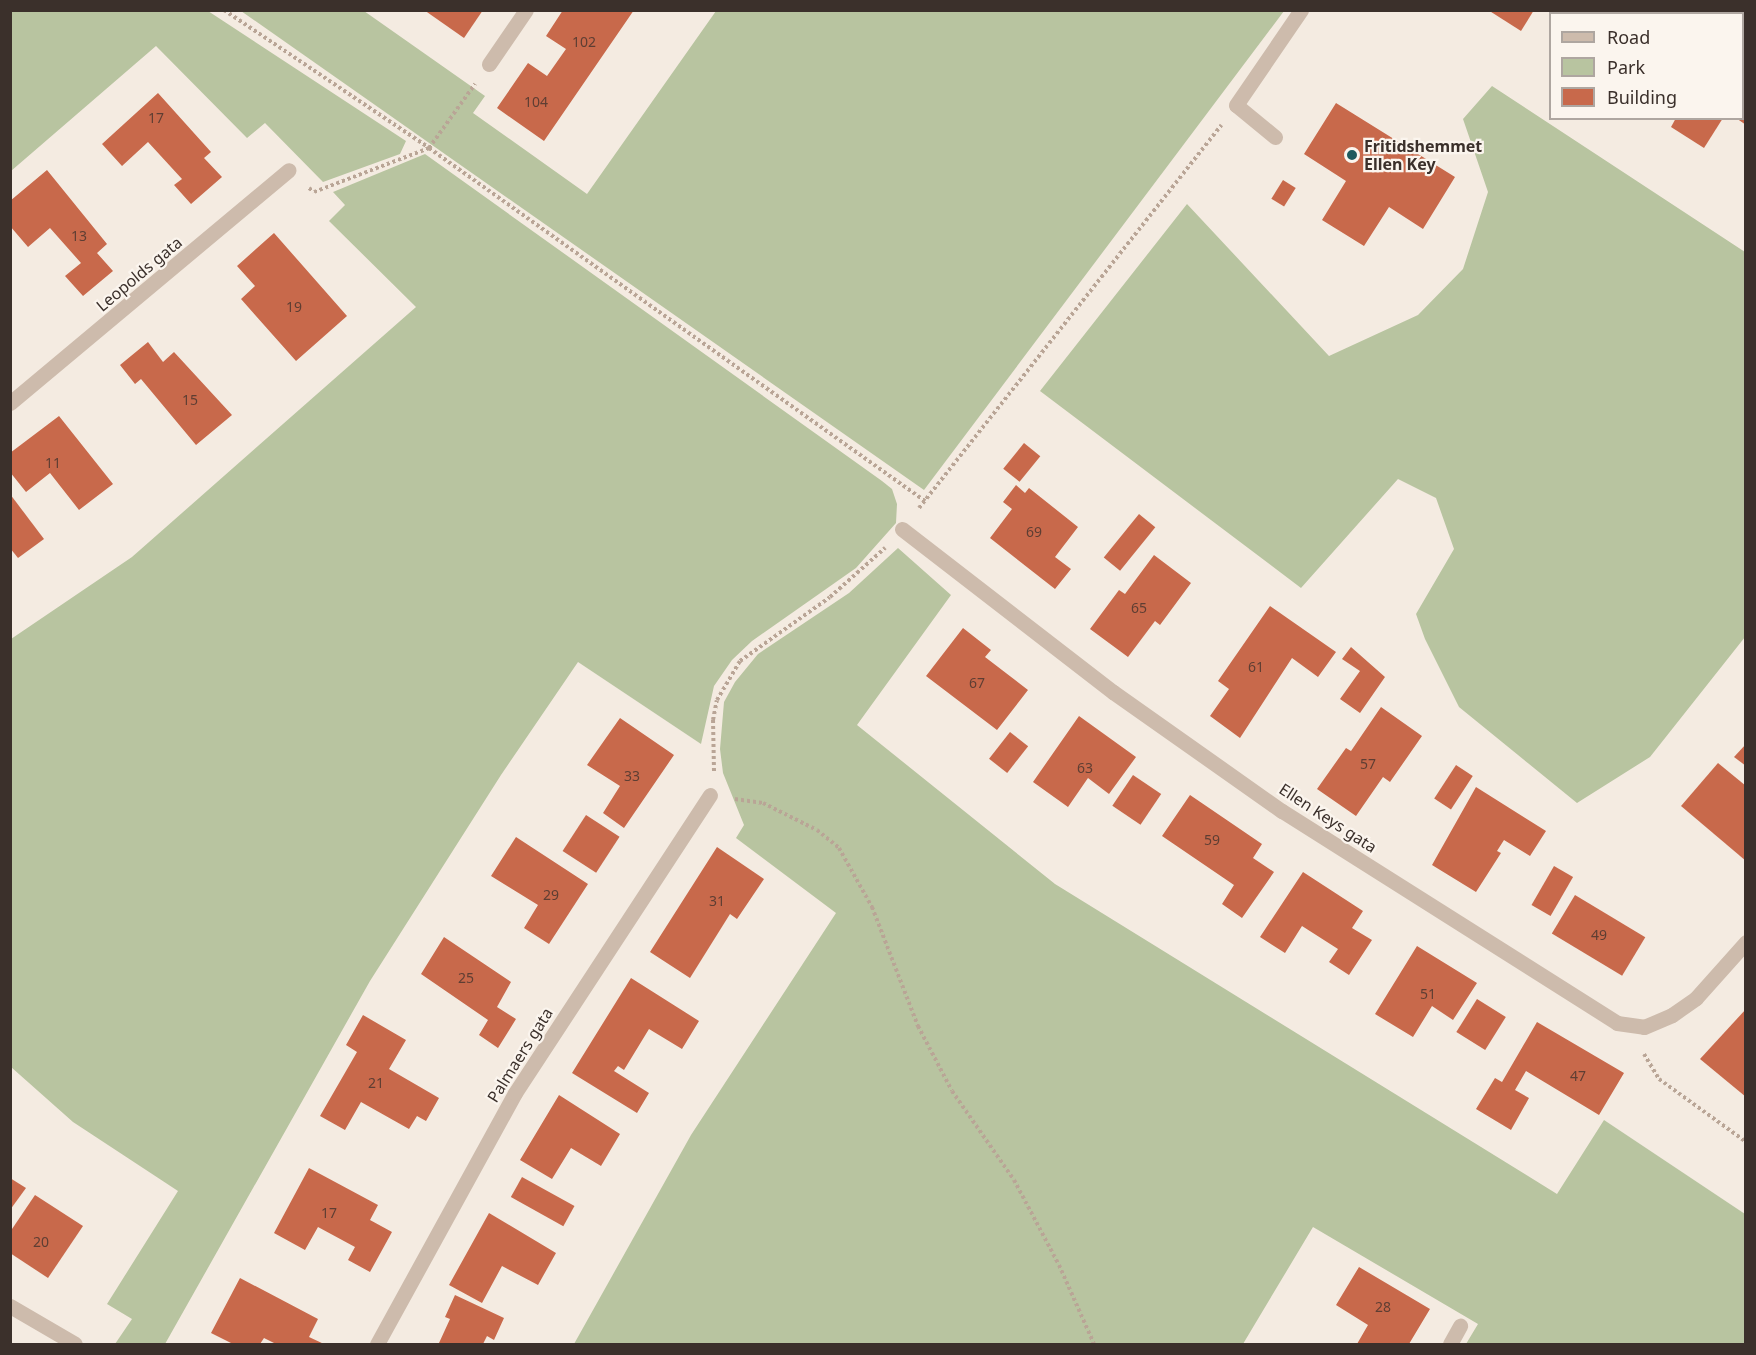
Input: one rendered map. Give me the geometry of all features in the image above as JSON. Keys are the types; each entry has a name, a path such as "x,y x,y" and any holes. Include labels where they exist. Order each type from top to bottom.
{"street":[{"path":"489,64 526,10"},
{"path":"1275,137 1236,105 1301,10"},
{"name":"Leopolds gata","path":"10,403 289,170"},
{"name":"Ellen Keys gata","path":"902,530 1113,692 1282,811 1617,1023 1644,1027"},
{"name":"Palmaers gata","path":"377,1344 515,1093 710,795"},
{"path":"1644,1027 1672,1015 1696,998 1746,942"},
{"path":"10,1306 75,1344"},
{"path":"1450,1344 1460,1326"}],"path":[{"path":"224,10 429,148 925,501"},
{"path":"289,170 314,192 429,148 489,64"},
{"path":"1094,1344 1059,1265 1014,1180 952,1091 918,1026 872,907 839,848 817,830 763,803 710,795 717,700 740,661 861,573 902,530 1236,105"},
{"path":"1644,1027 1642,1051 1659,1079 1746,1142"}],"green space":[{"path":"11,10 208,11 406,141 400,154 323,182 265,123 247,138 156,46 11,171"},
{"path":"241,11 364,11 485,96 473,113 587,194 716,11 1284,11 924,490"},
{"path":"1492,86 1745,252 1745,637 1650,757 1577,803 1459,707 1425,639 1416,614 1454,549 1436,498 1398,479 1301,588 1040,391 1187,204 1329,356 1418,315 1463,269 1488,192 1463,119"},
{"path":"425,154 882,481 892,489 897,504 896,523 856,568 752,641 732,660 714,686 701,744 578,662 501,775 370,981 165,1344 115,1344 132,1319 107,1304 178,1191 73,1122 11,1067 11,639 132,557 416,307 329,221 345,205 333,192"},
{"path":"898,548 951,595 857,725 1055,884 1557,1194 1604,1120 1745,1214 1745,1344 1466,1344 1478,1324 1313,1227 1243,1344 574,1344 691,1135 836,913 736,838 744,825 723,773 720,749 724,702 735,682 758,654 849,593"}],"building":[{"path":"424,10 483,10 464,38"},
{"path":"563,10 634,10 544,141 497,108 528,63 547,76 566,49 546,36"},
{"path":"1488,10 1534,10 1521,31"},
{"path":"1572,10 1616,10 1616,12 1572,12"},
{"path":"1744,82 1746,83 1746,125 1739,120 1744,120"},
{"path":"158,93 211,152 204,158 222,177 191,204 174,185 182,179 148,142 122,166 102,144"},
{"path":"1336,103 1455,177 1423,229 1389,207 1364,246 1322,220 1346,181 1304,154"},
{"path":"1675,120 1722,120 1704,148 1671,127"},
{"path":"47,170 107,244 97,253 113,271 83,296 65,276 81,263 50,228 28,247 10,226 10,201"},
{"path":"1283,180 1296,188 1284,207 1271,199"},
{"path":"274,233 347,316 296,361 241,299 255,286 237,266"},
{"path":"148,342 163,362 174,352 232,415 196,445 141,379 135,384 120,365"},
{"path":"59,416 113,484 79,510 50,473 26,492 10,472 10,453"},
{"path":"1024,443 1040,456 1020,482 1003,469"},
{"path":"1016,485 1025,493 1029,488 1078,527 1055,557 1071,569 1055,589 990,538 1012,509 1003,502"},
{"path":"10,494 44,539 18,558 10,548"},
{"path":"1139,514 1155,527 1120,571 1104,558"},
{"path":"1154,555 1191,583 1160,625 1155,621 1128,657 1090,629 1119,590 1125,594"},
{"path":"1270,606 1336,652 1318,677 1292,658 1240,738 1210,716 1229,689 1218,681"},
{"path":"963,628 991,650 985,657 1028,690 997,730 926,676"},
{"path":"1351,647 1385,677 1360,713 1340,699 1360,671 1342,659"},
{"path":"1381,707 1422,736 1390,782 1383,777 1356,816 1317,789 1346,748 1351,751"},
{"path":"1079,716 1136,757 1109,794 1088,778 1068,807 1033,782"},
{"path":"620,718 674,755 624,828 603,813 620,786 587,765"},
{"path":"1010,732 1028,746 1007,773 989,759"},
{"path":"1746,744 1746,766 1734,757"},
{"path":"1718,763 1746,786 1746,861 1681,806"},
{"path":"1456,765 1473,776 1451,809 1434,799"},
{"path":"1133,775 1161,794 1140,825 1112,806"},
{"path":"1476,787 1546,831 1530,856 1504,840 1497,851 1501,853 1476,892 1432,865"},
{"path":"1190,795 1262,844 1253,858 1274,872 1242,918 1222,904 1234,885 1162,836"},
{"path":"586,815 620,837 596,873 563,851"},
{"path":"516,837 588,884 549,944 524,928 538,905 491,876"},
{"path":"717,847 764,879 737,919 730,914 690,978 650,952"},
{"path":"1554,866 1573,877 1551,916 1532,905"},
{"path":"1303,872 1363,911 1352,928 1372,940 1349,975 1329,962 1338,949 1302,926 1285,953 1260,937"},
{"path":"1575,895 1645,937 1622,976 1552,934"},
{"path":"444,937 511,982 497,1007 516,1019 498,1048 479,1035 488,1020 421,974"},
{"path":"1417,946 1477,983 1453,1020 1432,1006 1413,1037 1375,1014"},
{"path":"631,978 699,1021 682,1049 649,1029 624,1070 618,1066 614,1071 649,1093 637,1113 572,1073"},
{"path":"1477,999 1506,1017 1485,1050 1456,1032"},
{"path":"1746,1009 1746,1097 1700,1059"},
{"path":"363,1015 406,1040 389,1069 439,1098 426,1121 417,1116 409,1129 361,1102 345,1130 320,1116 357,1052 346,1045"},
{"path":"1537,1022 1624,1073 1599,1115 1526,1071 1515,1090 1529,1098 1511,1130 1476,1109 1495,1078 1502,1082"},
{"path":"559,1095 620,1134 601,1166 571,1148 552,1179 520,1160"},
{"path":"309,1168 378,1205 370,1220 392,1232 370,1272 348,1260 355,1247 318,1227 305,1250 274,1233"},
{"path":"522,1177 574,1206 563,1226 511,1197"},
{"path":"10,1178 26,1188 10,1210"},
{"path":"35,1195 83,1226 48,1278 10,1253 10,1232"},
{"path":"489,1213 556,1253 538,1285 502,1266 482,1303 449,1285"},
{"path":"1359,1267 1430,1309 1409,1344 1357,1344 1368,1325 1336,1305"},
{"path":"240,1278 318,1319 309,1337 324,1344 276,1344 264,1338 260,1344 233,1344 211,1333"},
{"path":"455,1295 504,1318 494,1340 487,1336 483,1344 434,1344 439,1343 450,1319 445,1317"}],"place":[{"name":"Fritidshemmet Ellen Key","path":"1352,155"}]}
